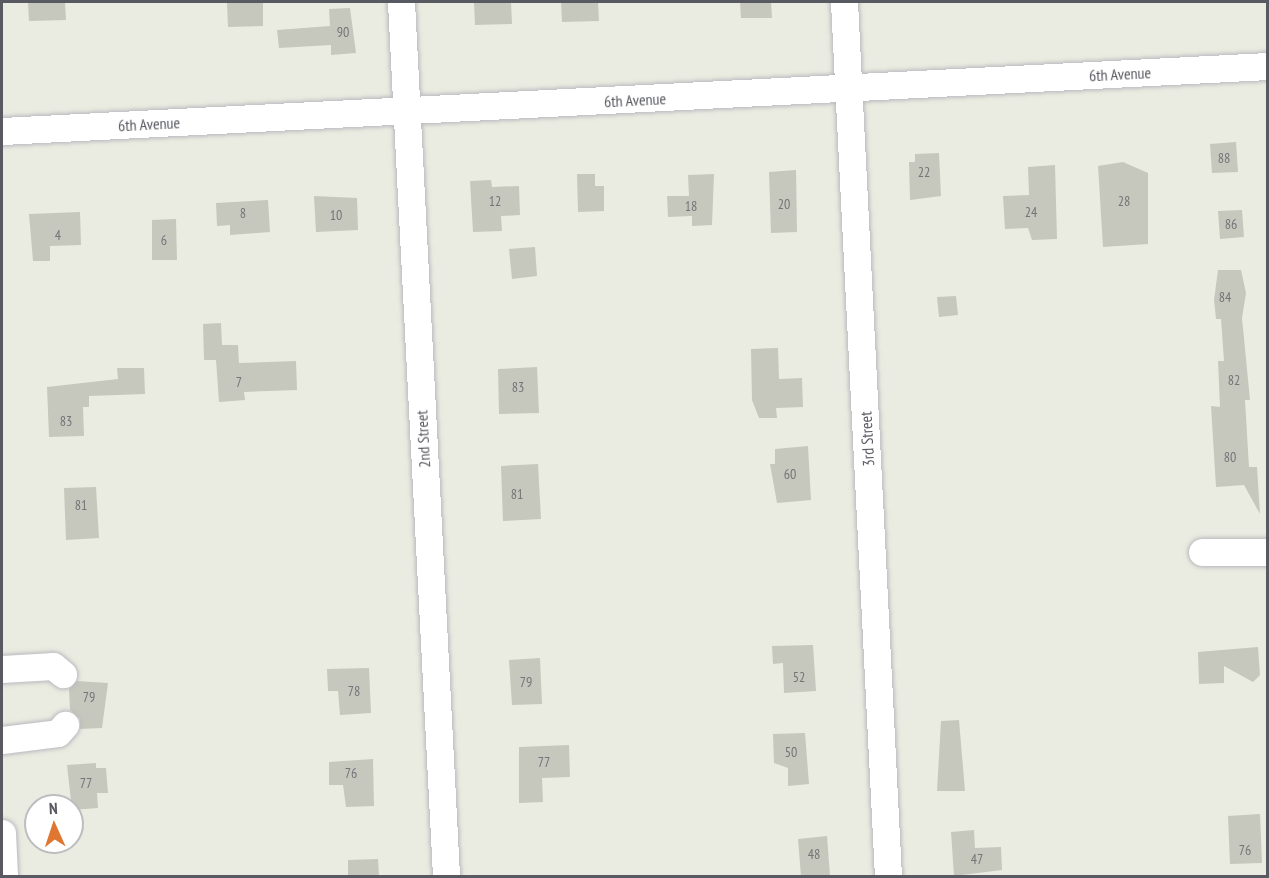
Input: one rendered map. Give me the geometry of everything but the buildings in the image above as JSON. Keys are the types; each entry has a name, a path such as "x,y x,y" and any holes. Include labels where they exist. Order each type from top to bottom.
{"street":[{"name":"2nd Street","path":"401,2 446,876"},
{"name":"3rd Street","path":"844,2 888,876"},
{"name":"6th Avenue","path":"2,131 1268,66"},
{"path":"1202,552 1268,552"},
{"path":"2,669 53,666 63,674"},
{"path":"2,740 58,733 65,725"},
{"path":"2,832 4,876"}]}
